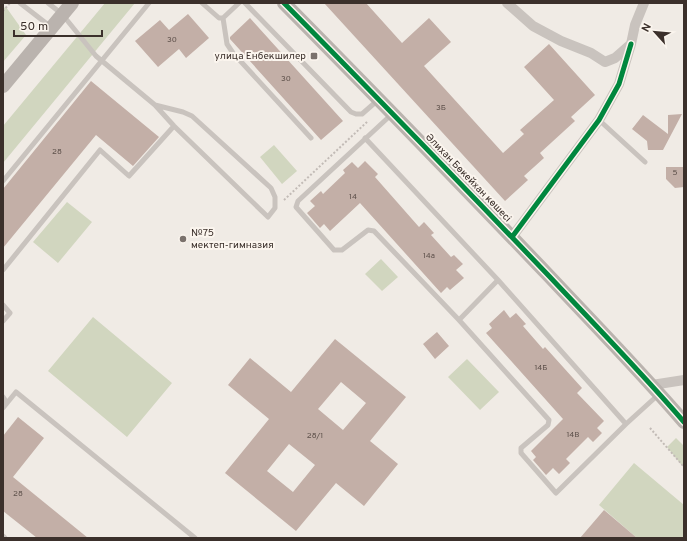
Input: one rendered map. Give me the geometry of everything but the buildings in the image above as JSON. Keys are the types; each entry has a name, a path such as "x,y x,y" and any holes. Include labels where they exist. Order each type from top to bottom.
{"street":[{"path":"3,86 72,3"},
{"name":"Әлихан Бөкейхан көшесі","path":"284,3 512,237 655,389 684,422"},
{"path":"507,3 533,26 561,41 590,53 605,62 615,58 630,44"},
{"path":"512,237 598,120 619,84 635,25 644,3"},
{"path":"655,389 684,380"}],"lane":[{"path":"20,3 51,27"},
{"path":"48,3 62,14 101,60 155,105 174,126 268,217 275,208 275,197 271,188 192,116 183,112 155,105"},
{"path":"3,181 149,3"},
{"path":"202,3 219,18 224,18"},
{"path":"224,18 239,3"},
{"path":"245,3 352,112 362,114 385,106"},
{"path":"224,18 227,44 233,53 311,138"},
{"path":"385,106 365,138 298,201 296,207 334,250 342,250 368,230 374,231 459,320 549,420 548,425 521,448 521,453 556,493 626,424 655,389"},
{"path":"598,120 645,162"},
{"path":"3,270 100,150 129,176 174,126"},
{"path":"365,138 498,280 626,424"},
{"path":"459,320 498,280"},
{"path":"3,305 10,313 3,321"},
{"path":"3,408 16,392 195,538"},
{"path":"3,398 7,403"}],"path":[{"path":"3,11 10,3"},
{"path":"275,208 385,106"},
{"path":"650,428 684,467"}],"green space":[{"path":"105,3 135,3 3,163 3,126"},
{"path":"6,7 26,35 3,62 3,8"},
{"path":"274,145 297,171 282,184 260,157"},
{"path":"67,202 92,222 58,263 33,242"},
{"path":"381,259 398,277 382,291 365,274"},
{"path":"93,317 172,383 127,437 48,371"},
{"path":"467,359 499,392 480,410 448,377"},
{"path":"676,438 684,446 684,468 667,447"},
{"path":"634,463 684,505 684,538 637,538 599,505"}],"cycle path":[{"path":"284,3 549,276 634,366 684,422"},
{"path":"512,237 599,120 619,84 631,44"}],"place":[{"name":"улица Енбекшилер","path":"314,56"},
{"name":"№75 мектеп-гимназия","path":"183,239"}]}
